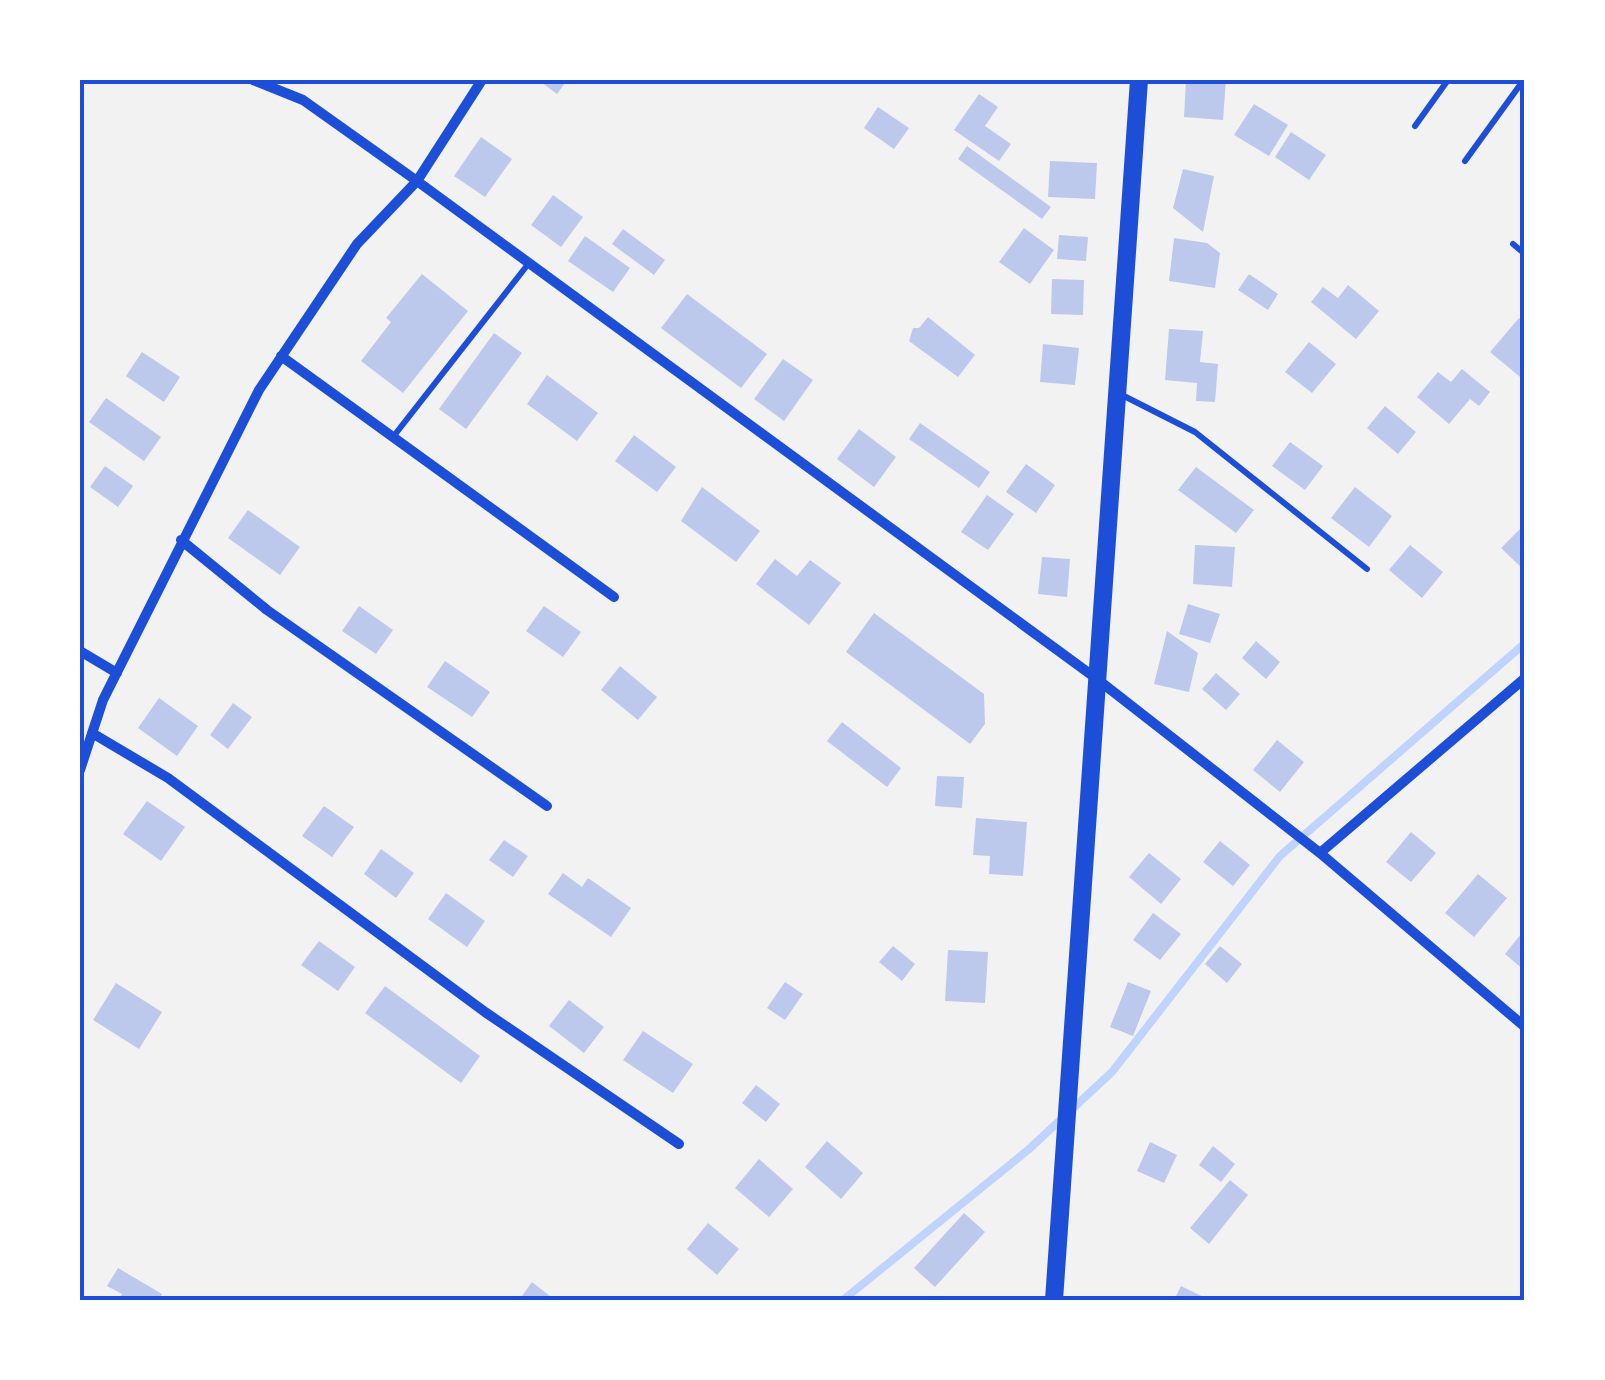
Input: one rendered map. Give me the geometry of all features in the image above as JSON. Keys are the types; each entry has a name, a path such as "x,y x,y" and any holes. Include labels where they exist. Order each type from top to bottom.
{"main road":[{"path":"1054,1300 1139,80"}],"street":[{"path":"253,80 302,100 417,181 1056,654 1097,679 1315,849 1525,1026"},
{"path":"80,770 117,672 258,390 357,244 417,181 482,80"},
{"path":"281,356 614,597"},
{"path":"181,540 267,610 547,806"},
{"path":"80,651 117,672"},
{"path":"1315,849 1525,678"},
{"path":"92,733 168,778 484,1012 679,1144"}],"lane":[{"path":"1415,126 1448,80"},
{"path":"1465,161 1520,85"},
{"path":"1512,244 1525,254"},
{"path":"392,437 529,263"},
{"path":"1117,392 1194,432 1367,569"}],"building":[{"path":"538,80 567,80 557,94"},
{"path":"1186,80 1226,80 1223,120 1184,117"},
{"path":"979,94 998,107 985,126 1011,144 999,161 954,130"},
{"path":"1254,104 1288,125 1269,156 1234,135"},
{"path":"878,107 909,128 894,149 864,128"},
{"path":"1291,132 1326,155 1309,180 1275,157"},
{"path":"481,137 512,159 485,197 454,176"},
{"path":"967,146 1051,207 1042,219 958,159"},
{"path":"1050,161 1097,163 1095,199 1048,197"},
{"path":"1183,169 1214,176 1203,232 1173,208"},
{"path":"553,195 583,217 561,247 531,225"},
{"path":"1024,228 1054,250 1030,284 999,262"},
{"path":"623,229 665,260 654,275 612,244"},
{"path":"1059,235 1088,237 1086,261 1057,259"},
{"path":"585,236 630,268 613,292 568,261"},
{"path":"1174,238 1207,243 1220,253 1215,288 1169,281"},
{"path":"422,274 468,311 403,393 361,361 391,322 386,318"},
{"path":"1249,274 1278,294 1268,310 1238,290"},
{"path":"1052,279 1084,280 1083,315 1051,314"},
{"path":"1348,285 1379,311 1356,339 1311,302 1323,287 1338,298"},
{"path":"687,294 767,354 741,388 661,328"},
{"path":"928,317 975,355 958,377 909,341 913,328 919,328"},
{"path":"1519,318 1525,323 1525,381 1490,352"},
{"path":"1169,329 1203,331 1200,362 1218,364 1215,402 1196,401 1197,383 1165,380"},
{"path":"494,333 522,353 466,429 439,409"},
{"path":"1309,342 1336,364 1312,393 1285,372"},
{"path":"1043,344 1079,348 1075,385 1040,382"},
{"path":"142,352 180,377 164,402 126,376"},
{"path":"783,359 813,380 784,421 754,399"},
{"path":"1462,369 1490,392 1479,406 1470,399 1449,424 1417,397 1438,372 1451,382"},
{"path":"547,375 598,413 577,441 527,404"},
{"path":"106,398 161,437 144,461 89,422"},
{"path":"1385,406 1416,432 1398,454 1367,428"},
{"path":"920,423 990,472 979,488 909,439"},
{"path":"859,429 896,457 874,487 837,459"},
{"path":"634,435 676,467 657,492 615,461"},
{"path":"1290,442 1323,466 1305,490 1272,466"},
{"path":"1026,464 1055,485 1036,513 1006,492"},
{"path":"105,466 133,486 118,507 90,487"},
{"path":"1196,467 1254,510 1236,533 1178,490"},
{"path":"702,487 760,531 736,562 681,521"},
{"path":"1355,487 1392,516 1369,547 1331,518"},
{"path":"987,495 1014,514 988,550 961,532"},
{"path":"248,510 300,547 280,575 228,538"},
{"path":"1525,524 1525,571 1501,548"},
{"path":"1195,545 1235,547 1232,587 1193,584"},
{"path":"1410,545 1443,572 1422,598 1389,570"},
{"path":"1042,557 1070,559 1067,597 1038,594"},
{"path":"775,559 797,576 810,560 841,583 809,625 756,584"},
{"path":"1188,604 1220,614 1210,643 1179,634"},
{"path":"359,606 393,630 376,654 342,631"},
{"path":"544,606 581,632 563,657 526,631"},
{"path":"874,613 984,694 985,724 970,744 846,652"},
{"path":"1167,631 1198,653 1189,692 1154,684"},
{"path":"1256,641 1280,662 1266,679 1242,658"},
{"path":"445,661 490,692 472,717 427,687"},
{"path":"620,666 657,697 638,720 601,690"},
{"path":"1216,673 1240,694 1226,710 1202,689"},
{"path":"159,698 198,726 177,756 138,728"},
{"path":"233,703 252,717 228,749 210,735"},
{"path":"842,722 901,768 887,787 827,741"},
{"path":"1277,740 1304,762 1280,792 1253,770"},
{"path":"937,776 964,777 962,808 935,806"},
{"path":"147,801 185,827 161,861 123,834"},
{"path":"324,806 354,827 332,857 302,836"},
{"path":"976,818 1027,822 1023,876 989,874 990,856 973,855"},
{"path":"1411,832 1436,853 1411,882 1386,862"},
{"path":"504,840 528,856 513,877 489,860"},
{"path":"1220,841 1250,865 1233,886 1203,862"},
{"path":"381,849 414,873 396,898 364,874"},
{"path":"1149,853 1181,879 1161,904 1129,877"},
{"path":"563,873 582,887 588,878 631,908 611,937 548,894"},
{"path":"1478,874 1507,898 1474,937 1445,913"},
{"path":"446,893 485,921 467,947 428,919"},
{"path":"1153,913 1181,934 1160,960 1133,940"},
{"path":"1525,929 1525,971 1505,954"},
{"path":"319,941 355,967 338,991 301,965"},
{"path":"893,946 915,964 902,981 879,962"},
{"path":"1220,946 1242,964 1227,983 1205,964"},
{"path":"948,950 988,952 985,1003 945,1001"},
{"path":"785,982 803,994 785,1020 767,1008"},
{"path":"1128,982 1151,991 1133,1036 1110,1027"},
{"path":"116,983 162,1012 139,1049 93,1020"},
{"path":"385,986 480,1056 461,1083 365,1013"},
{"path":"569,1000 604,1027 584,1053 549,1026"},
{"path":"643,1031 693,1064 673,1093 623,1060"},
{"path":"756,1085 780,1104 766,1122 742,1103"},
{"path":"827,1141 863,1173 841,1199 805,1167"},
{"path":"1150,1142 1177,1155 1164,1183 1137,1171"},
{"path":"1213,1146 1235,1164 1221,1182 1199,1165"},
{"path":"759,1159 793,1189 769,1217 735,1188"},
{"path":"1230,1180 1248,1195 1209,1244 1190,1228"},
{"path":"964,1213 985,1232 935,1287 914,1268"},
{"path":"708,1223 739,1249 717,1275 687,1249"},
{"path":"118,1268 162,1294 159,1300 119,1300 122,1294 107,1286"},
{"path":"532,1282 555,1300 519,1300"},
{"path":"1181,1286 1210,1300 1174,1300"}],"waterway":[{"path":"843,1300 1028,1150 1112,1072 1280,856 1525,643"}]}
